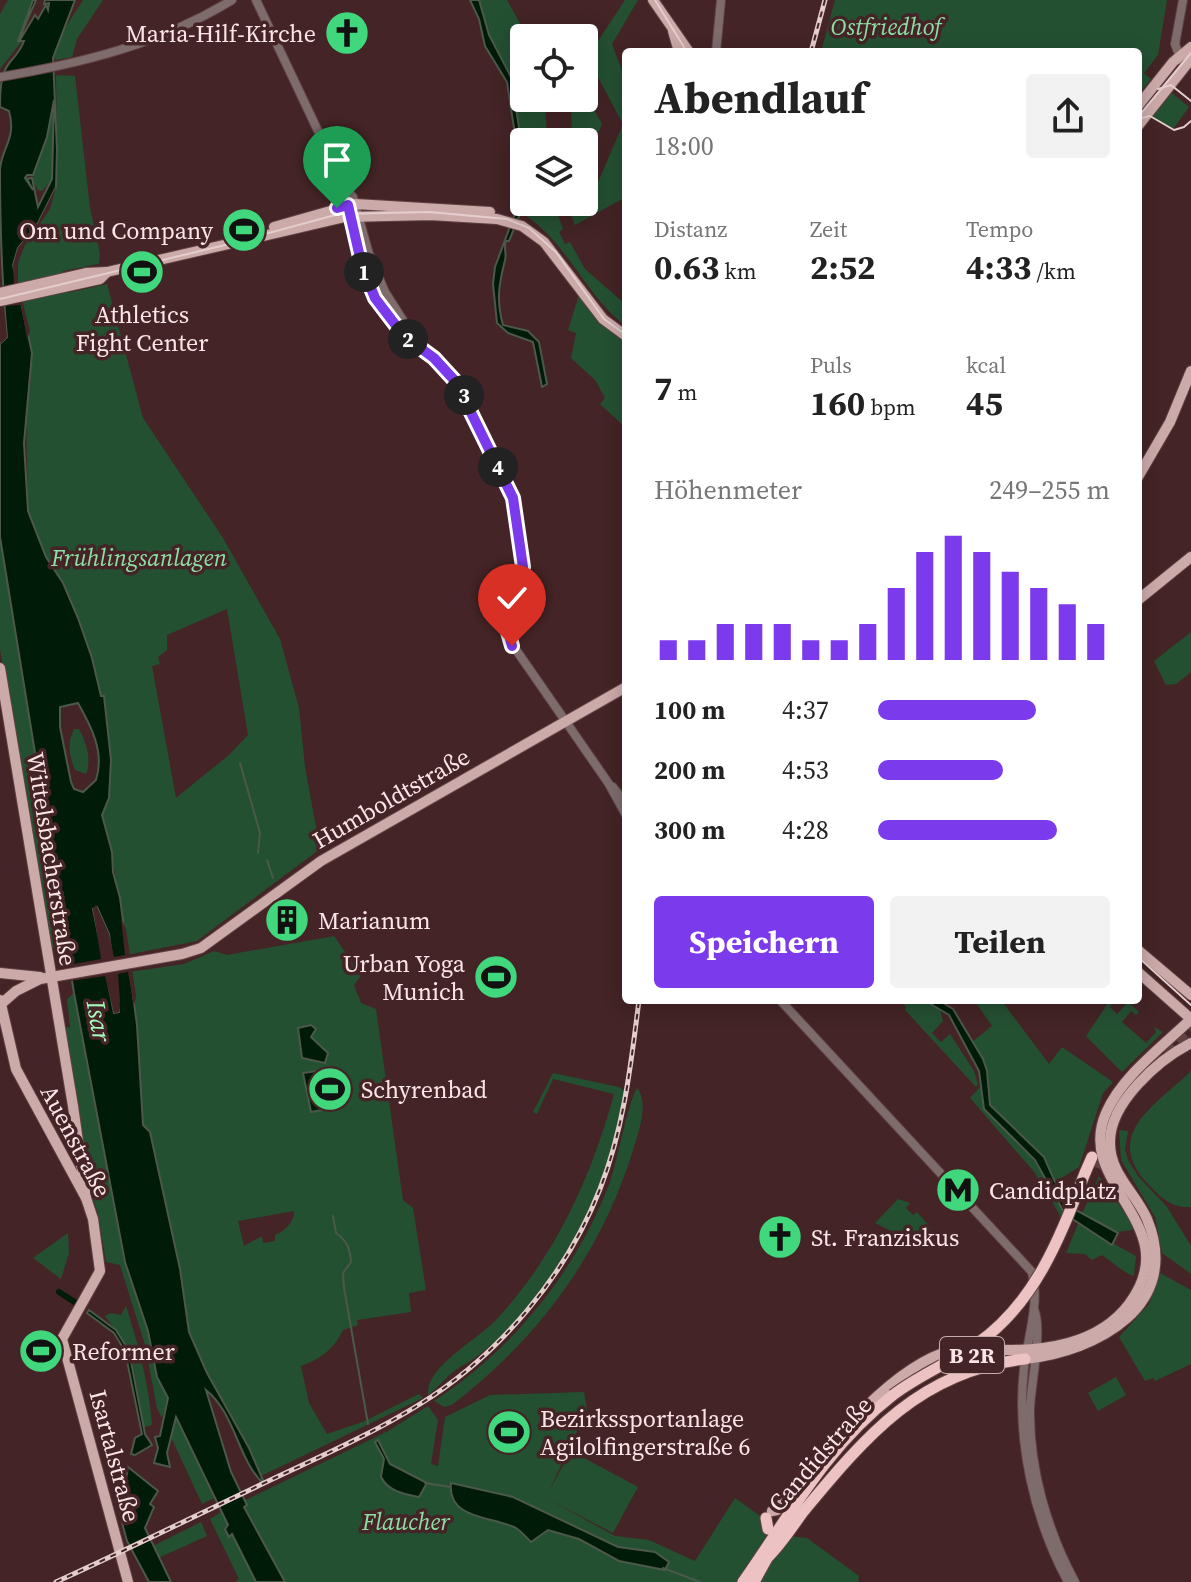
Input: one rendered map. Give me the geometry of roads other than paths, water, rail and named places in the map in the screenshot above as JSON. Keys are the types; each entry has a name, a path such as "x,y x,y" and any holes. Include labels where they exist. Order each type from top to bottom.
{"highway":[{"name":"Candidstraße","path":"742,1582 810,1482 858,1426 980,1342 1018,1306 1050,1258 1090,1170"},
{"path":"769,1556 852,1455 907,1404 956,1375 1030,1354"},
{"name":"Candidstraße","path":"754,1582 789,1522 823,1477 895,1398"},
{"path":"742,1582 769,1520 787,1499"}],"main road":[{"path":"653,0 686,48"},
{"path":"673,31 678,48"},
{"path":"1142,121 1181,69 1191,47"},
{"path":"1142,102 1187,56"},
{"path":"254,237 276,226 351,204 500,213 529,227 557,246 608,316 622,329"},
{"path":"0,301 254,237 355,217 483,217 529,227"},
{"path":"0,293 68,282"},
{"path":"1142,470 1170,422 1191,371"},
{"path":"1142,597 1191,557"},
{"name":"Wittelsbacherstraße","path":"0,668 46,977 86,1198"},
{"name":"Humboldtstraße","path":"46,977 182,954 211,942 321,861 622,689"},
{"path":"1142,946 1156,963"},
{"path":"1142,953 1191,995"},
{"path":"0,973 46,977"},
{"path":"1142,976 1191,1019"},
{"path":"0,1003 18,989 46,977"},
{"name":"Auenstraße","path":"0,1003 16,1069 86,1198 93,1219 100,1271 92,1289 63,1332 62,1342"},
{"name":"Candidstraße","path":"1030,1354 1099,1331 1124,1310 1137,1292 1145,1264 1144,1238 1135,1215 1104,1166 1100,1149 1102,1128 1109,1107 1125,1085 1191,1019"},
{"path":"1178,1049 1191,1033"},
{"name":"Candidstraße","path":"769,1520 853,1421 915,1367 951,1350 1030,1354 1069,1352 1101,1339 1125,1321 1144,1296 1154,1265 1152,1237 1142,1209 1113,1163 1110,1134 1113,1121 1126,1100 1178,1049 1191,1043"},
{"name":"Isartalstraße","path":"62,1342 128,1582"}],"street":[{"path":"0,77 80,63 182,28 232,0"},
{"path":"256,0 345,188 385,292 462,392 513,498 523,567 507,633 512,646 609,784 622,808"},
{"path":"716,48 721,0"},
{"path":"1183,0 1175,44 1187,56"},
{"path":"609,784 622,798"},
{"path":"784,1004 1032,1272 1036,1287 1022,1410 1030,1473 1050,1545 1068,1582"},
{"path":"1030,1354 1030,1411 1035,1463 1056,1543 1075,1582"}],"water":[{"name":"Isar","path":"33,0 36,0 20,40 35,15 38,19 46,5 48,10 49,3 44,4 45,0 75,0 53,58 57,150 56,187 38,223 18,248 13,265 32,353 24,443 28,511 46,557 63,583 78,618 101,696 104,696 111,760 109,798 102,815 120,898 137,1025 143,1125 150,1132 180,1269 189,1332 265,1485 249,1464 224,1412 206,1390 231,1472 247,1505 244,1507 285,1582 256,1582 232,1534 229,1537 225,1529 228,1525 176,1417 167,1453 170,1467 154,1463 158,1448 155,1437 160,1436 168,1398 157,1377 148,1331 125,1262 74,993 0,537 0,344 7,337 0,170 11,121 9,111 0,107 0,96 4,72 24,41 18,41","holes":["54,100 52,179 38,207 32,178 27,179 33,190 25,178 33,175 47,137","78,703 98,749 96,780 83,792 74,789 71,782 60,727 60,707","97,907 109,934 119,1012 114,1013 93,909"]},
{"path":"470,0 479,0 489,35 510,75 510,102 507,82 485,46 479,19"},
{"path":"512,112 517,112 519,128 514,128"},
{"path":"514,216 519,216 509,241 505,243 499,292 501,316 503,325 528,331 539,342 547,384 542,387 533,342 508,333 497,323 493,284 495,267"},
{"path":"931,1004 945,1004 953,1009 983,1059 990,1105 1044,1157 1055,1182 1074,1209 1118,1233 1112,1245 1065,1214 1035,1160 984,1109 979,1071 949,1015"},
{"path":"311,1025 316,1029 311,1037 328,1053 325,1063 302,1058 298,1028"},
{"path":"335,1072 327,1109 311,1112 303,1073"},
{"path":"89,1310 116,1330 129,1351 145,1434 152,1445 135,1455 131,1454 135,1438 142,1434 125,1351 114,1333 87,1313"},
{"path":"378,1440 390,1464 427,1483 419,1497 397,1492 384,1482 381,1477 384,1459 375,1442"},
{"path":"128,1467 158,1491 150,1504 154,1507 145,1528 171,1582 149,1582 127,1541 120,1515"},
{"path":"451,1483 513,1497 618,1547 655,1552 669,1562 665,1570 619,1561 579,1539 548,1530 531,1542 516,1528 464,1510 456,1504"}],"waterway":[{"path":"240,763 260,833 258,853"},
{"path":"267,860 273,878"},
{"path":"333,1216 336,1233 345,1242 351,1257 343,1273 344,1288 368,1424"},
{"path":"59,1292 76,1303"},
{"path":"425,1483 450,1487"},
{"path":"663,1568 700,1582"}],"tunnel":[{"path":"1111,1114 1136,1078 1191,1027"},
{"path":"1095,1167 1104,1145"}],"tram line":[{"path":"655,0 685,48"},
{"path":"1142,112 1191,53"},
{"path":"1158,89 1171,85 1191,101"},
{"path":"1142,118 1150,116 1174,130 1191,121"},
{"path":"0,299 339,214 429,212 507,219 529,228 556,252 604,319 622,332"},
{"path":"1142,961 1191,1005"}],"railway":[{"path":"812,48 825,0"},
{"path":"56,1582 381,1427 449,1384 503,1337 527,1311 569,1252 600,1189 621,1119 638,1004"}],"place":[{"name":"Maria-Hilf-Kirche","path":"347,33"},
{"name":"Om und Company","path":"244,230"},
{"name":"Athletics Fight Center","path":"142,272"},
{"name":"Marianum","path":"287,920"},
{"name":"Urban Yoga Munich","path":"496,977"},
{"name":"Schyrenbad","path":"330,1089"},
{"name":"Candidplatz","path":"958,1190"},
{"name":"St. Franziskus","path":"780,1237"},
{"name":"Reformer","path":"41,1351"},
{"name":"Bezirkssportanlage Agilolfingerstraße 6","path":"509,1432"}],"park label":[{"name":"Ostfriedhof","path":"886,26"},
{"name":"Frühlingsanlagen","path":"139,557"},
{"name":"Flaucher","path":"406,1521"}]}
